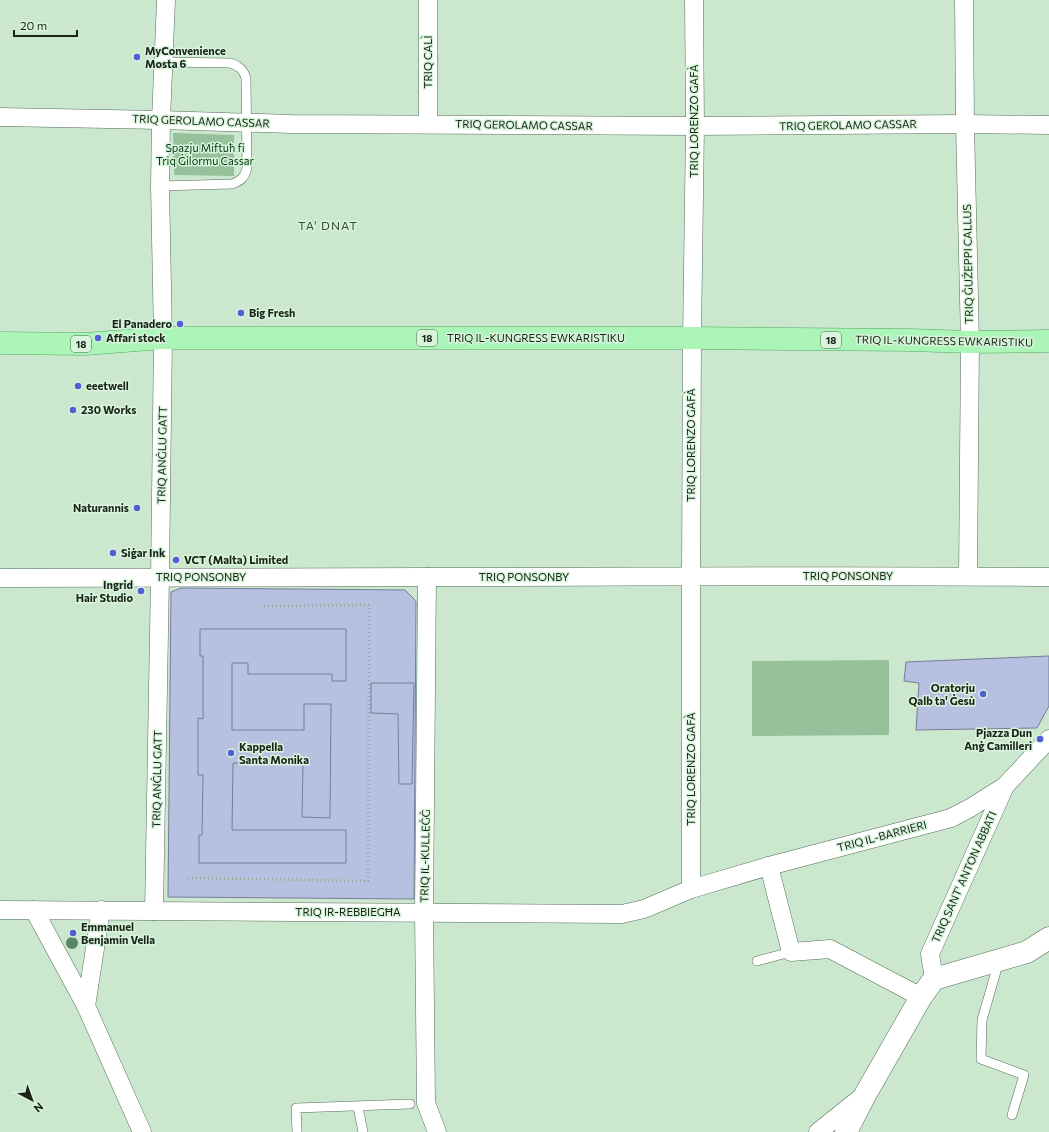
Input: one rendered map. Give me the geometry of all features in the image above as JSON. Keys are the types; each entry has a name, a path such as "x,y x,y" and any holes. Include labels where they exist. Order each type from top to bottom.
{"main road":[{"name":"TRIQ IL-KUNGRESS EWKARISTIKU","path":"0,343 84,344 163,338 692,338 970,342 1049,341"}],"street":[{"name":"TRIQ ANĠLU GATT","path":"154,911 163,338 160,186 166,0"},
{"name":"TRIQ CALÌ","path":"428,0 428,124"},
{"name":"TRIQ LORENZO GAFÀ","path":"691,889 690,576 695,126 694,0"},
{"name":"TRIQ ĠUŻEPPI CALLUS","path":"964,0 970,342 968,576"},
{"name":"TRIQ GEROLAMO CASSAR","path":"0,118 161,120 291,124 695,126 965,124 1049,125"},
{"name":"TRIQ PONSONBY","path":"0,578 690,576 1049,577"},
{"name":"TRIQ IL-KULLEĠĠ","path":"427,577 424,912 426,1103 437,1132"},
{"name":"TRIQ IL-BARRIERI","path":"691,889 769,866 951,818 1005,786 1049,739"},
{"name":"TRIQ SANT' ANTON ABBATI","path":"934,979 930,954 1005,786"},
{"path":"769,866 791,952 830,949 920,997"},
{"name":"TRIQ IR-REBBIEGĦA","path":"0,910 622,914 644,909 691,889"},
{"path":"34,910 86,1006 142,1132"},
{"path":"86,1006 101,910"},
{"path":"1027,952 1049,938"},
{"path":"846,1132 920,997 934,979 1027,952 1049,953"},
{"path":"818,1132 865,1095"}],"lane":[{"path":"160,186 232,184 239,182 245,176 247,168 246,78 244,70 238,65 230,63 163,62"},
{"path":"756,961 791,952"},
{"path":"1000,959 982,1020 981,1059 1024,1075 1012,1115"},
{"path":"297,1132 296,1108 410,1104"},
{"path":"358,1106 362,1132"}],"path":[{"path":"188,878 368,881 369,605 261,606"}],"green space":[{"name":"Spazju Miftuħ fi Triq Ġilormu Cassar","path":"173,133 234,135 234,176 174,175"},
{"path":"889,660 889,735 752,736 752,661"}],"building":[{"path":"181,588 405,590 416,601 414,899 168,897 171,592"},
{"path":"200,629 346,629 346,681 332,681 332,674 248,674 248,663 232,663 232,730 304,730 304,704 331,704 330,818 302,817 303,763 233,763 232,830 346,830 346,863 199,863 199,835 202,835 203,775 198,775 198,718 203,719 203,656 200,656"},
{"name":"Oratorju Qalb ta' Ġesù","path":"1049,656 1049,706 1037,728 916,730 919,683 904,681 906,662"},
{"path":"371,683 414,683 412,784 399,784 398,714 371,713"}],"place":[{"name":"MyConvenience Mosta 6","path":"137,57"},
{"name":"Big Fresh","path":"241,313"},
{"name":"El Panadero","path":"180,324"},
{"name":"Affari stock","path":"98,338"},
{"name":"eeetwell","path":"78,386"},
{"name":"230 Works","path":"73,410"},
{"name":"Naturannis","path":"137,508"},
{"name":"Siġar Ink","path":"113,553"},
{"name":"VCT (Malta) Limited","path":"176,560"},
{"name":"Ingrid Hair Studio","path":"141,591"},
{"name":"Oratorju Qalb ta' Ġesù","path":"983,694"},
{"name":"Pjazza Dun Anġ Camilleri","path":"1040,739"},
{"name":"Kappella Santa Monika","path":"231,753"},
{"name":"Emmanuel Benjamin Vella","path":"73,933"}],"district":[{"name":"TA' DNAT","path":"328,226"}]}
